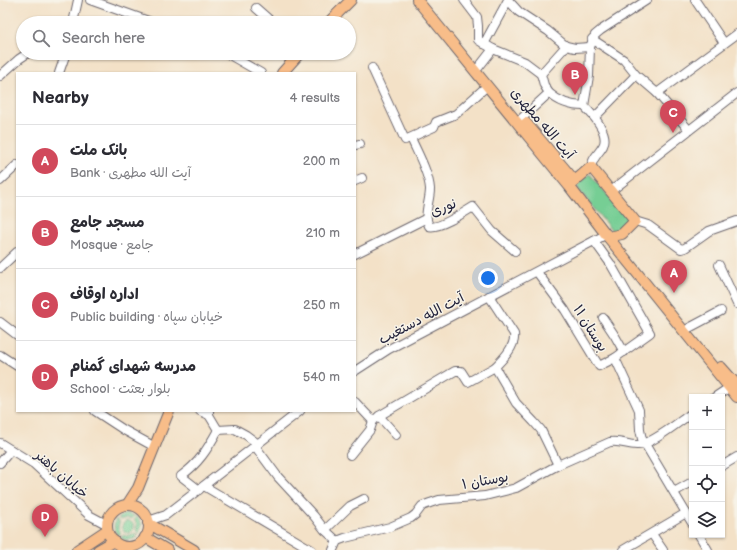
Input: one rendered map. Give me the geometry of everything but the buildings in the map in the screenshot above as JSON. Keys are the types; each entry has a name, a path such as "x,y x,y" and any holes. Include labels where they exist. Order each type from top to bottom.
{"main road":[{"path":"335,16 350,0"},
{"name":"آیت الله مطهری","path":"417,0 487,86 572,184"},
{"path":"283,72 294,60"},
{"name":"آیت الله مطهری","path":"487,86 500,94 522,118 572,184"},
{"path":"608,236 622,234 635,221 591,167 572,184 608,236 734,381"},
{"path":"622,234 622,243 625,250 734,381 737,397"},
{"path":"127,504 138,488 169,412"},
{"path":"127,504 136,506 141,510 146,515 148,522 148,530 145,537 138,544 130,548 114,542 109,535 107,527 108,518 113,510 127,504"},
{"path":"148,522 194,550"},
{"path":"77,550 100,536 107,527"},
{"path":"145,537 167,550"},
{"path":"98,550 114,542"}],"street":[{"path":"75,16 78,0"},
{"path":"90,0 135,16"},
{"path":"464,0 476,17 478,26 478,40 525,62 541,74 544,85 549,93 571,105 584,106 595,117 602,129 604,145 594,157 591,167"},
{"path":"484,44 508,0 519,12 566,46 575,48 591,43 624,60 636,75 657,93 689,130"},
{"path":"584,106 589,76 591,43 595,35 647,0"},
{"path":"696,0 724,43"},
{"path":"256,8 265,16"},
{"path":"657,93 737,34"},
{"path":"541,74 566,46"},
{"path":"476,72 493,48"},
{"path":"0,76 18,60"},
{"path":"59,72 64,60"},
{"path":"238,60 259,72"},
{"name":"نوری","path":"372,68 428,179 430,189 425,219 429,226 432,227 460,215 473,207 492,231 515,251"},
{"path":"595,117 636,75"},
{"path":"408,139 434,127 436,122 456,114 487,86"},
{"path":"522,118 549,93"},
{"path":"611,191 737,94"},
{"path":"1,177 16,166"},
{"path":"356,254 425,219"},
{"path":"635,221 648,225 681,249 685,248 709,231 737,221"},
{"name":"آیت الله دستغیب","path":"356,370 378,356 489,296 608,236"},
{"path":"594,242 610,263 650,333 615,358"},
{"path":"0,268 16,253"},
{"path":"719,265 737,304"},
{"name":"بوستان ۱۱","path":"537,272 565,310 600,366 615,358 639,410 641,435 689,518"},
{"path":"350,455 370,430 376,418 455,371 461,371 468,382 495,367 510,350 515,338 514,334 489,296"},
{"path":"689,328 721,311"},
{"path":"603,318 624,352"},
{"path":"0,322 16,333"},
{"path":"0,355 16,365"},
{"path":"495,367 516,403 540,430 558,465"},
{"path":"719,394 734,381"},
{"path":"356,403 396,435"},
{"path":"97,412 124,430 155,447"},
{"path":"148,522 166,515 299,412"},
{"path":"209,413 218,430"},
{"path":"646,444 689,415"},
{"path":"218,430 235,429 246,435 256,445 278,477 325,530 337,541 333,550"},
{"path":"218,430 202,458 181,476 312,550"},
{"name":"بوستان ۱","path":"337,541 390,527 411,518 422,506 439,500 485,496 516,488 558,465 613,441 634,445 646,444"},
{"name":"خیابان باهنر","path":"0,443 34,464 89,515 107,527"},
{"path":"0,463 11,450"},
{"path":"725,464 737,457"},
{"path":"674,492 689,484"},
{"path":"325,530 350,506 364,499"},
{"path":"623,550 686,513"},
{"path":"652,534 663,550"},
{"path":"701,538 708,550"}],"green space":[{"path":"590,174 628,219 628,222 618,232 611,230 578,189 578,184"},
{"path":"126,513 135,516 132,519 127,518 121,520 118,518"},
{"path":"137,516 142,524 139,534 136,531 137,525 134,520"},
{"path":"116,519 120,522 118,527 121,533 118,536 114,528"},
{"path":"126,521 130,521 134,527 130,533 126,533 122,529 122,525"},
{"path":"134,533 138,536 132,540 121,538 123,535 128,536"}],"place":[{"name":"مسجد جامع","path":"575,95"},
{"name":"اداره اوقاف","path":"673,133"},
{"name":"بانک ملت","path":"674,293"},
{"name":"مدرسه شهدای گمنام","path":"45,537"}]}
